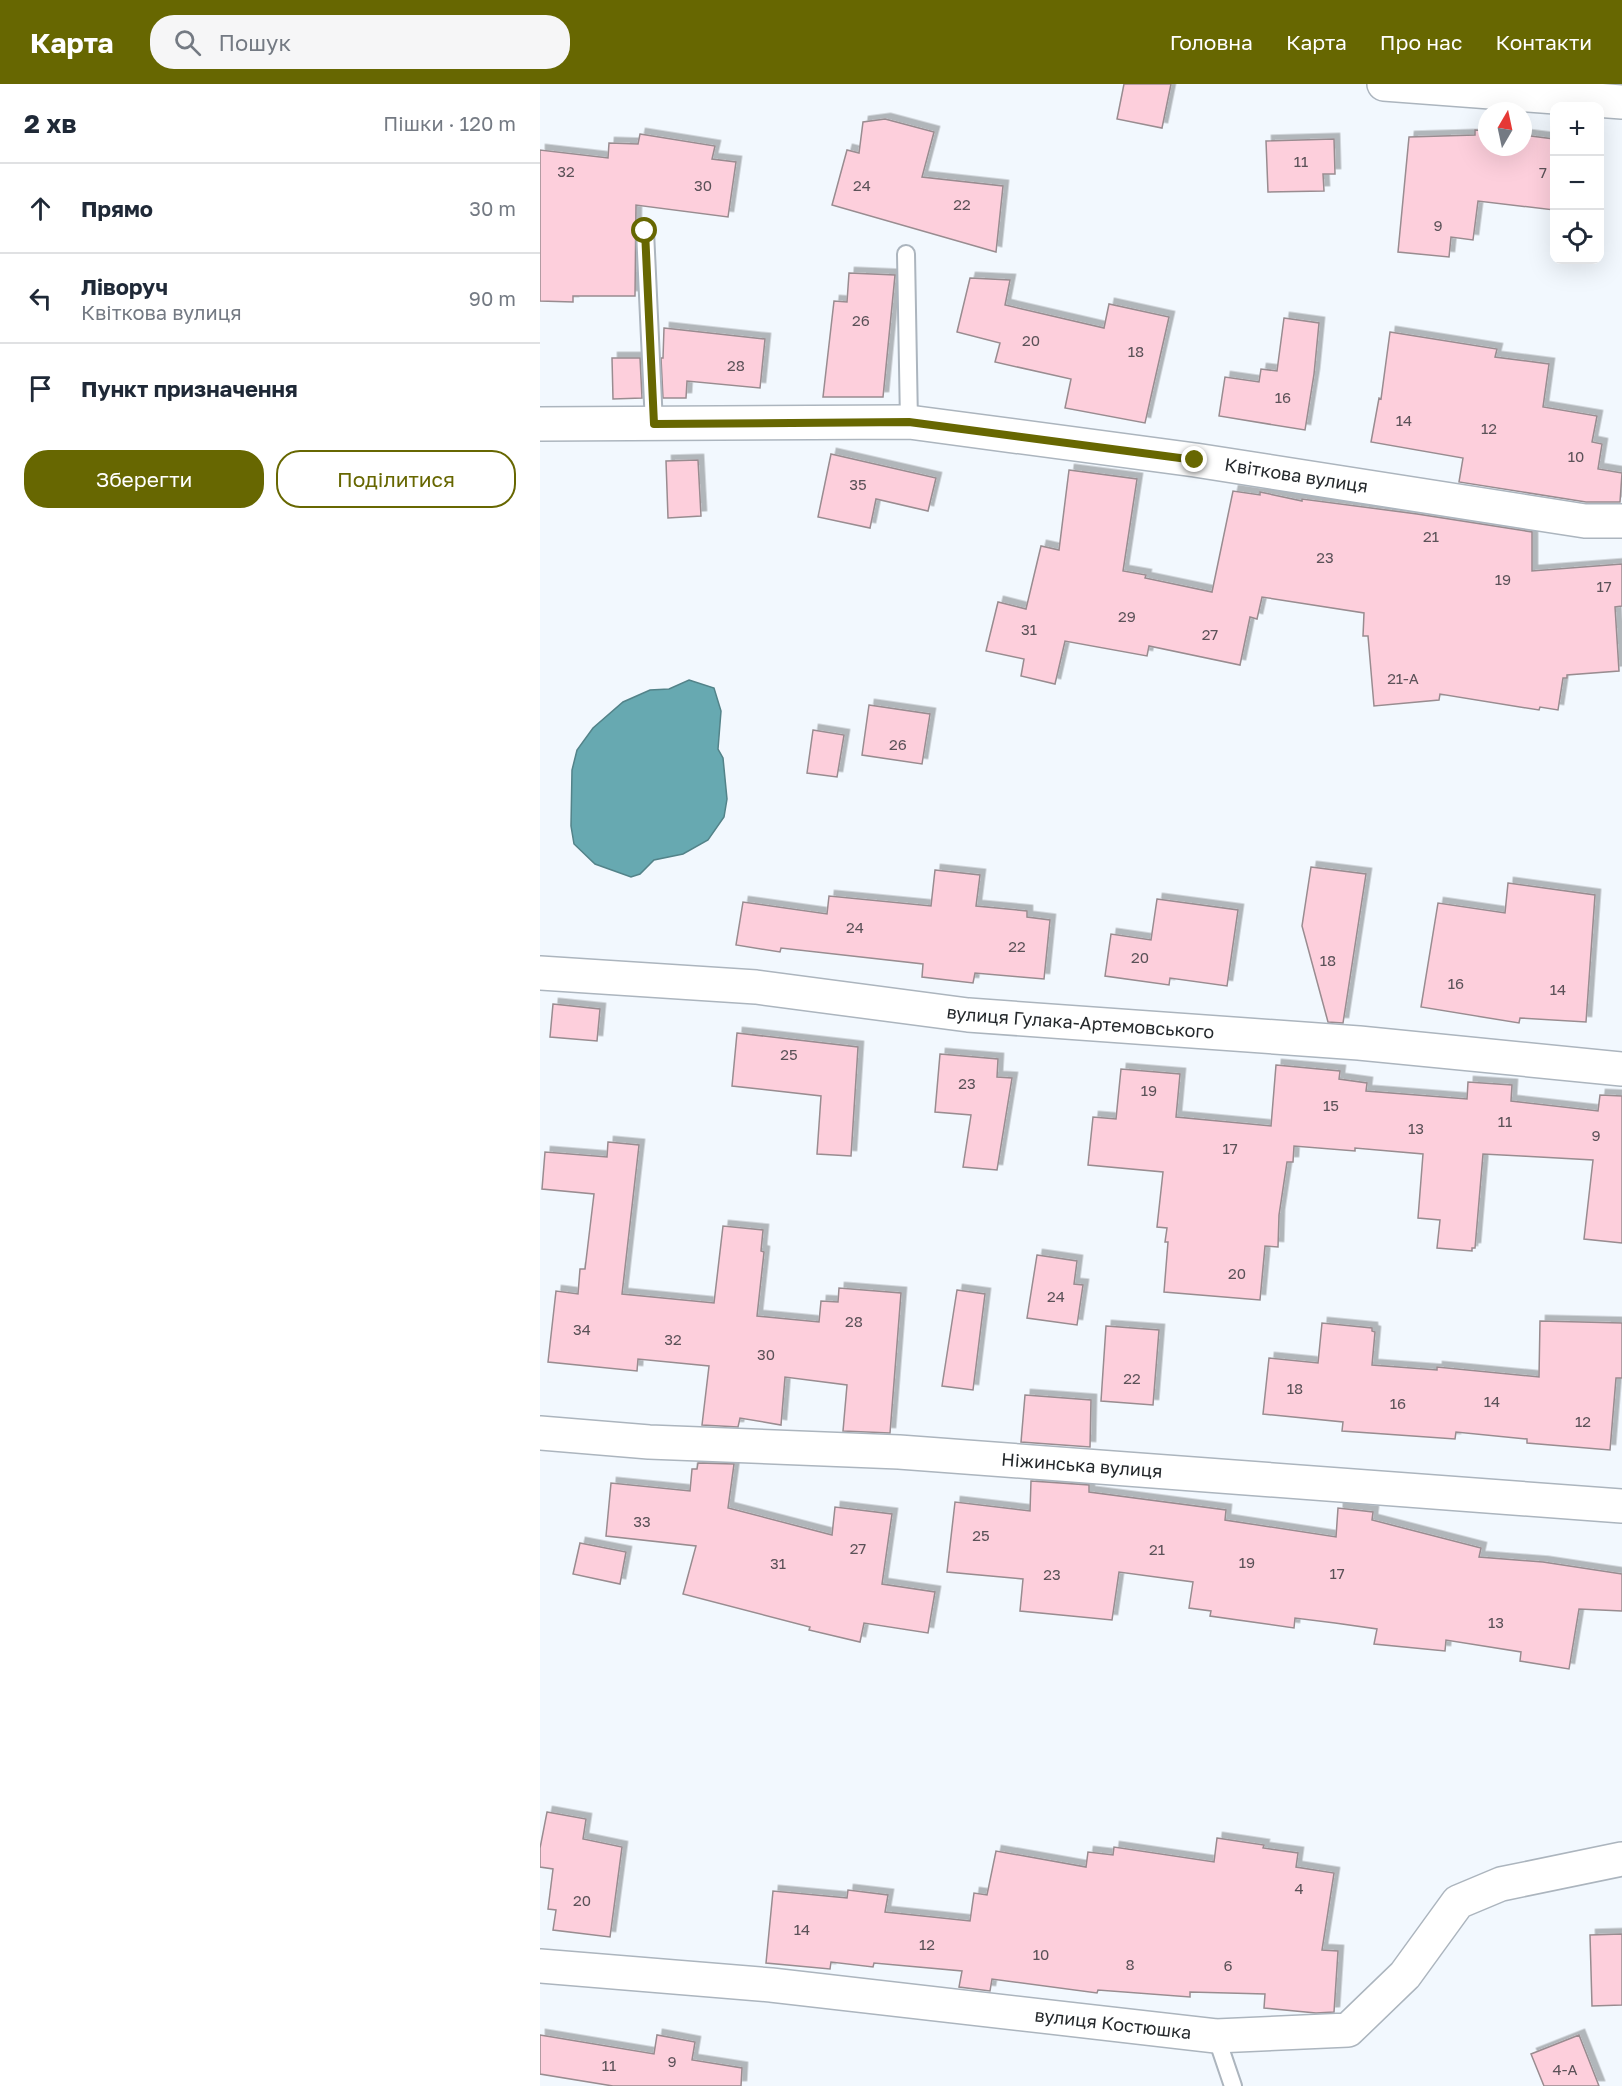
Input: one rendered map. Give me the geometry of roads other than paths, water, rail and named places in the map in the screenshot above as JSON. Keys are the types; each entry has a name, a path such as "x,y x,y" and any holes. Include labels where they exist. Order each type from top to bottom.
{"street":[{"path":"1384,84 1622,102"},
{"name":"Квіткова вулиця","path":"540,424 909,422 1195,460 1585,520 1622,521"},
{"name":"вулиця Гулака-Артемовського","path":"540,973 756,987 968,1015 1359,1042 1622,1069"},
{"name":"Ніжинська вулиця","path":"540,1433 649,1442 899,1452 1622,1506"},
{"name":"вулиця Костюшка","path":"540,1966 771,1985 1216,2036 1348,2030 1405,1975 1458,1902 1501,1884 1622,1859"}],"lane":[{"path":"645,231 654,424"},
{"path":"906,254 909,422"},
{"path":"1216,2036 1233,2086"}],"water":[{"path":"689,680 714,688 721,711 718,749 723,758 727,799 724,817 708,840 683,854 654,860 640,874 631,877 595,864 574,844 571,826 572,770 577,750 593,728 623,702 650,690 669,689"}]}
